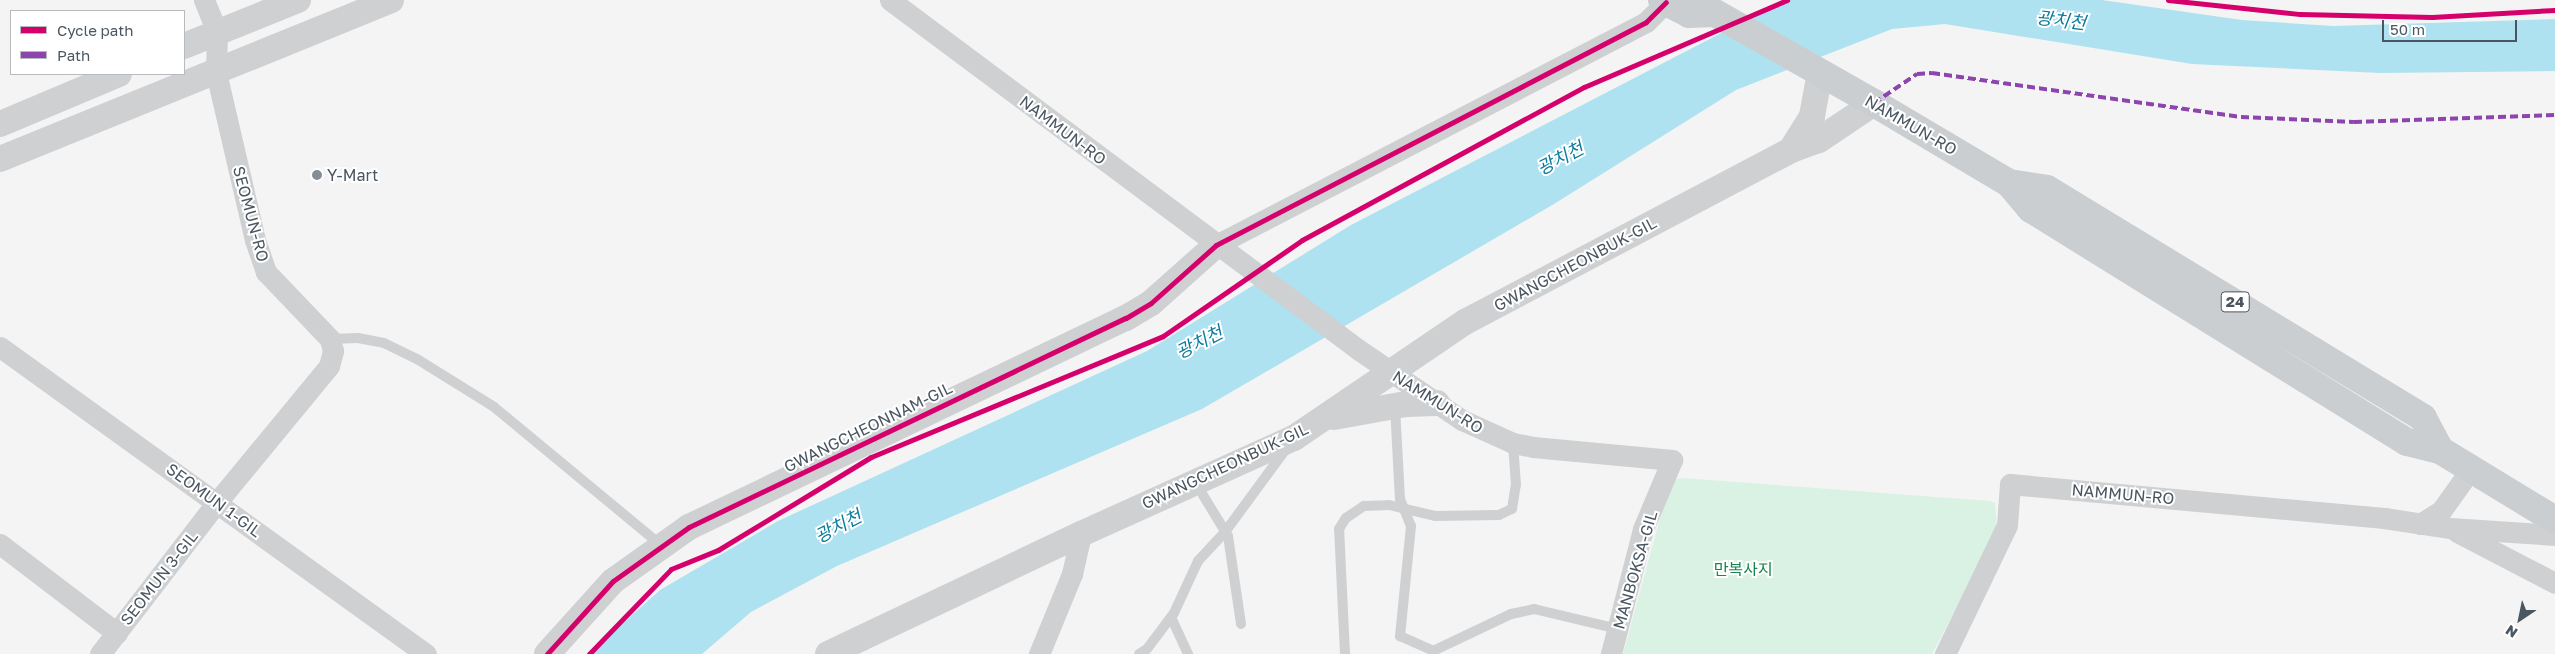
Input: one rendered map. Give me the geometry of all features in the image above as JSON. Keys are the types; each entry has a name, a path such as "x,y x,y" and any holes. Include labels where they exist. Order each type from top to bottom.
{"main road":[{"path":"1664,1 1688,14 1712,6"},
{"name":"NAMMUN-RO","path":"1712,6 1816,71 2009,182 2047,188 2423,418 2440,450 2555,520"}],"street":[{"path":"204,0 217,32"},
{"path":"185,46 298,0"},
{"path":"0,160 391,0"},
{"name":"NAMMUN-RO","path":"890,0 1236,260 1390,372 1462,420 1513,442 1672,460"},
{"path":"1216,244 1646,22 1664,1"},
{"name":"SEOMUN-RO","path":"217,32 216,72 255,240 266,272 330,339"},
{"path":"1791,150 1812,116 1816,71"},
{"path":"0,124 117,75"},
{"name":"GWANGCHEONBUK-GIL","path":"828,654 1194,481 1294,438 1465,322 1791,150 1819,140 1874,103"},
{"name":"GWANGCHEONNAM-GIL","path":"547,654 613,582 661,545 733,504 1126,318 1151,303 1216,244"},
{"path":"217,502 328,366 333,351 330,339"},
{"name":"SEOMUN 1-GIL","path":"0,348 217,502 426,654"},
{"path":"1326,418 1395,406 1437,403"},
{"name":"MANBOKSA-GIL","path":"1611,654 1643,529 1672,460"},
{"path":"2420,524 2441,511 2471,469"},
{"name":"NAMMUN-RO","path":"1945,654 2008,525 2010,484 2384,518 2450,528 2555,536"},
{"name":"SEOMUN 3-GIL","path":"100,654 217,502"},
{"path":"2450,528 2555,583"},
{"path":"1040,654 1072,574 1081,534"},
{"path":"0,544 117,633"}],"lane":[{"path":"330,339 358,338 384,343 425,364 494,407 661,545"},
{"path":"1395,406 1400,499 1406,509 1411,526 1400,636 1433,651 1511,614 1534,609 1618,629"},
{"path":"1139,654 1147,649 1171,617 1198,561 1225,532 1294,438"},
{"path":"1345,654 1339,529 1346,518 1364,506 1389,505 1435,516 1499,515 1512,509 1516,486 1513,442"},
{"path":"1194,481 1225,532 1241,624"},
{"path":"1171,617 1188,654"}],"green space":[{"name":"만복사지","path":"1682,478 1990,501 1995,503 1997,532 1932,654 1623,654 1668,489 1672,480"}],"water":[{"name":"광치천","path":"1785,0 2102,0 2242,20 2333,26 2555,19 2555,71 2380,73 2192,64 1945,24 1892,29 1736,90 1554,204 1202,409 837,566 751,612 702,654 589,654 660,590 778,521 1147,351 1351,225"}],"marked path":[{"path":"1874,103 1917,74 1932,73 2241,117 2354,122 2555,115"}],"cycle path":[{"path":"589,654 671,569 718,550 871,457 1163,336 1302,240 1584,87 1787,0"},
{"path":"2168,0 2300,14 2432,17 2555,10"},
{"path":"547,654 613,581 689,527 1126,318 1151,303 1216,245 1646,22 1666,2"}],"place":[{"name":"Y-Mart","path":"317,175"}]}
